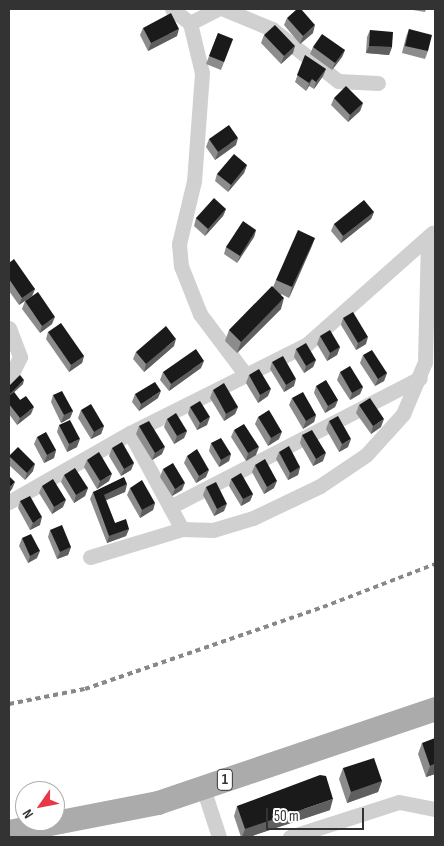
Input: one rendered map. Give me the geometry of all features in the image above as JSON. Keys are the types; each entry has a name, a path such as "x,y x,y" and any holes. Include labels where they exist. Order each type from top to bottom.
{"main road":[{"name":"1","path":"9,832 102,817 203,788 435,709"}],"street":[{"path":"172,9 190,23 202,73 194,181 179,244 181,266 200,314 246,375"},
{"path":"190,23 217,9"},
{"path":"224,9 272,29 338,81 378,83"},
{"path":"9,502 130,433 246,375 319,334 432,234"},
{"path":"90,557 182,529 213,530 253,518 354,465 403,414 420,378 429,334 432,234"},
{"path":"9,328 20,357 9,380"},
{"path":"170,507 420,378"},
{"path":"130,433 182,529"},
{"path":"203,788 219,837"},
{"path":"290,837 400,802 435,808"}],"building":[{"path":"297,9 301,9 315,25 303,36 287,18"},
{"path":"171,13 179,29 151,43 143,28"},
{"path":"275,25 295,46 284,56 264,35"},
{"path":"409,29 432,35 428,51 405,46"},
{"path":"370,30 393,32 392,47 369,46"},
{"path":"218,33 233,39 224,62 209,56"},
{"path":"322,34 345,50 335,63 313,47"},
{"path":"305,55 326,69 316,82 312,79 309,83 297,75"},
{"path":"346,86 363,103 350,115 334,98"},
{"path":"229,125 238,138 218,152 209,139"},
{"path":"234,154 247,165 231,185 217,174"},
{"path":"214,198 226,209 208,229 196,218"},
{"path":"364,200 374,212 343,236 334,224"},
{"path":"243,221 256,230 240,256 226,247"},
{"path":"298,230 315,238 292,287 276,280"},
{"path":"14,259 35,289 22,298 9,279 9,263"},
{"path":"272,286 284,298 241,342 229,330"},
{"path":"38,292 55,317 42,326 25,301"},
{"path":"353,312 368,337 358,343 343,318"},
{"path":"61,323 84,356 71,365 48,332"},
{"path":"166,326 176,339 146,364 136,352"},
{"path":"330,330 340,347 330,353 320,336"},
{"path":"306,343 316,360 306,366 296,349"},
{"path":"196,349 204,361 171,384 163,372"},
{"path":"372,350 387,373 378,379 363,355"},
{"path":"283,356 296,379 286,385 272,362"},
{"path":"350,366 363,387 352,393 340,372"},
{"path":"259,369 271,389 260,395 249,375"},
{"path":"20,375 24,380 9,395 9,386"},
{"path":"326,380 338,400 328,406 316,386"},
{"path":"155,382 161,391 141,404 135,394"},
{"path":"224,383 238,407 226,414 213,390"},
{"path":"62,391 73,411 64,415 53,395"},
{"path":"14,392 20,400 26,396 34,407 20,418 9,404 9,396"},
{"path":"303,392 316,415 306,421 292,398"},
{"path":"370,398 384,419 373,426 359,405"},
{"path":"200,401 210,417 200,423 190,407"},
{"path":"91,404 104,426 94,432 81,410"},
{"path":"269,410 282,432 271,438 258,417"},
{"path":"176,413 187,431 177,436 167,419"},
{"path":"338,416 351,439 342,444 329,421"},
{"path":"70,420 80,439 69,444 59,425"},
{"path":"149,421 165,447 155,453 139,426"},
{"path":"244,424 259,447 248,453 234,430"},
{"path":"312,430 326,453 316,459 302,435"},
{"path":"46,432 56,450 47,455 37,437"},
{"path":"221,438 231,454 221,460 211,443"},
{"path":"122,442 134,463 124,469 112,448"},
{"path":"289,446 300,467 290,473 279,452"},
{"path":"18,447 35,464 27,473 9,456"},
{"path":"197,449 209,470 199,476 187,456"},
{"path":"99,452 112,474 100,481 87,460"},
{"path":"265,459 277,481 267,487 255,465"},
{"path":"173,463 185,483 175,489 163,469"},
{"path":"75,468 88,488 76,495 64,475"},
{"path":"241,473 253,494 243,499 231,479"},
{"path":"9,476 15,482 9,488"},
{"path":"124,477 127,484 104,495 115,523 126,519 129,529 109,536 93,492"},
{"path":"53,479 66,500 54,507 42,486"},
{"path":"142,480 155,503 142,510 130,488"},
{"path":"216,482 227,504 217,509 206,487"},
{"path":"30,496 42,517 33,523 20,501"},
{"path":"62,525 71,547 60,552 50,530"},
{"path":"31,534 40,551 30,556 22,538"},
{"path":"435,738 435,764 430,766 422,743"},
{"path":"374,758 382,781 351,792 343,768"},
{"path":"320,775 326,776 333,799 245,829 237,806"}],"railway":[{"path":"9,704 85,689 323,607 435,564"}]}
